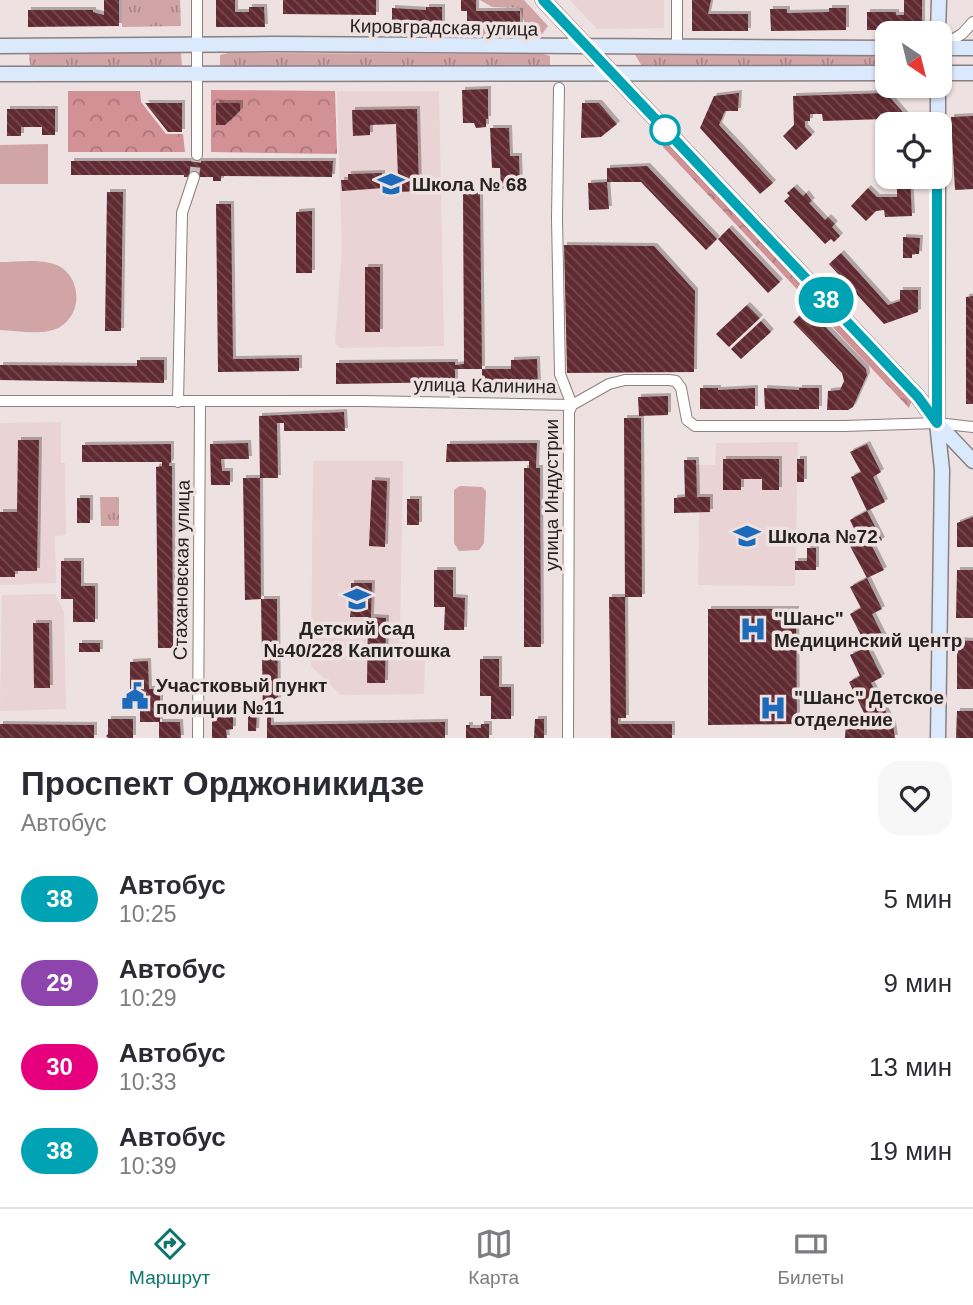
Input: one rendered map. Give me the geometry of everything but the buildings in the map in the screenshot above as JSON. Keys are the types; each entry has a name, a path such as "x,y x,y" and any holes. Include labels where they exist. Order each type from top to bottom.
{"main road":[{"path":"543,0 918,397 937,423 973,461"},
{"path":"939,0 939,21"},
{"name":"Кировградская улица","path":"0,46 197,44 875,48"},
{"path":"952,48 973,48"},
{"path":"0,74 875,73"},
{"path":"952,73 973,73"},
{"path":"937,189 937,423 942,470 937,738"}],"street":[{"path":"197,0 197,155"},
{"path":"677,0 677,46"},
{"path":"952,40 973,22"},
{"name":"улица Индустрии","path":"559,88 557,218 560,374 572,405 569,412 568,439 569,738"},
{"path":"178,402 182,213 194,177"},
{"name":"улица Калинина","path":"0,401 376,401 572,405 601,388 625,380 669,380 676,381 681,388 687,420 695,426 937,423 973,426"},
{"name":"Стахановская улица","path":"198,738 200,402"}],"shaded area":[{"path":"570,0 664,0 664,28 597,29"},
{"name":"Школа № 68","path":"337,91 439,91 444,346 340,348 335,343 342,249"},
{"path":"61,422 61,463 65,463 66,535 55,536 56,583 0,585 0,423"},
{"name":"Школа №72","path":"798,442 795,586 698,585 699,512 710,497 697,497 696,465 715,465 716,443"},
{"path":"313,461 403,461 400,636 425,662 424,694 341,695 311,666"},
{"path":"55,594 64,612 66,709 0,711 2,595"}],"green space":[{"path":"122,0 180,0 181,26 122,27"},
{"path":"480,0 524,0 548,26 539,38 462,37 466,28 520,29 524,22 520,8 492,7"},
{"path":"29,52 181,53 182,66 30,66"},
{"path":"634,53 875,54 875,68 643,68"},
{"path":"543,54 550,56 550,66 543,69 220,66 220,55"},
{"path":"211,90 335,91 337,154 211,152"},
{"path":"68,91 140,91 141,102 166,134 183,134 185,152 68,152"},
{"path":"665,133 913,397 909,408 663,147"},
{"path":"48,144 48,184 0,184 0,145"},
{"path":"0,262 44,262 60,267 68,273 76,291 76,301 68,320 54,330 0,330"},
{"path":"460,486 482,487 486,491 484,543 479,550 459,551 454,543 454,490"},
{"path":"100,497 119,497 119,526 101,526"}],"tunnel":[{"path":"194,177 197,155"}],"bus line":[{"name":"38","path":"543,0 918,397 937,423 937,189"}],"place":[{"name":"Школа № 68","path":"391,184"},
{"name":"Школа №72","path":"747,536"},
{"name":"Детский сад №40/228 Капитошка","path":"357,599"},
{"name":"\"Шанс\" Медицинский центр","path":"753,629"},
{"name":"Участковый пункт полиции №11","path":"135,696"},
{"name":"\"Шанс\" Детское отделение","path":"773,708"}]}
